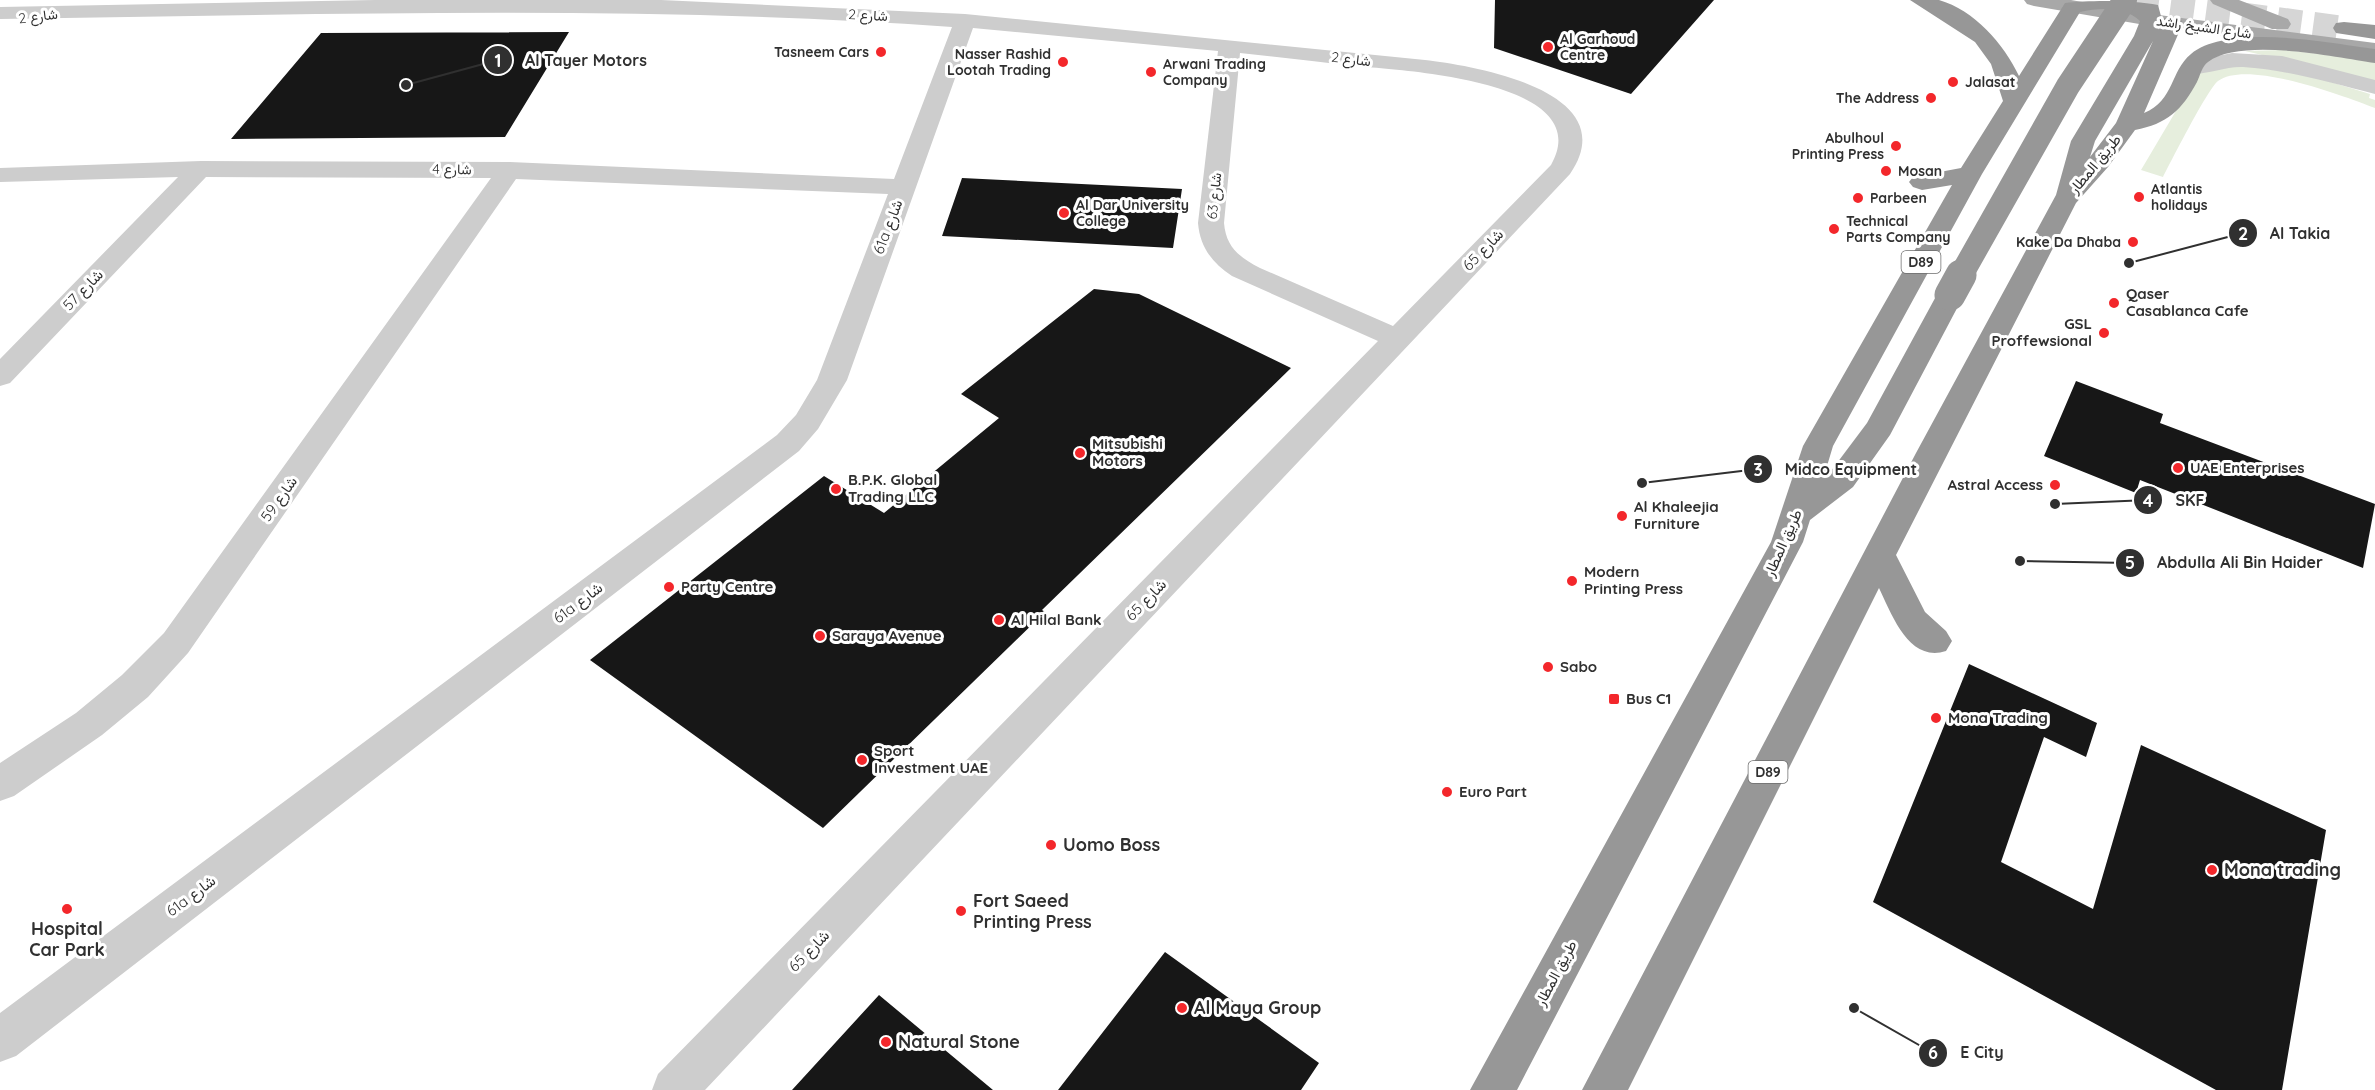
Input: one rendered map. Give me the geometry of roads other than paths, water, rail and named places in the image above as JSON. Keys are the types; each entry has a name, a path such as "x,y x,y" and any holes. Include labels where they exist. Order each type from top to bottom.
{"highway":[{"path":"1921,0 1958,19 1988,42 2005,67 2015,101"},
{"path":"1797,513 1842,479 1879,428 1950,295 2068,86 2125,0"},
{"name":"طريق المطار","path":"1493,1090 1771,572 1797,513 1818,446 1970,174 2074,3"},
{"path":"2065,200 2083,141 2157,15"},
{"name":"طريق المطار","path":"1604,1090 1879,555 2065,200 2099,162 2127,124 2157,15"},
{"path":"2344,28 2374,47"},
{"path":"2127,124 2159,117 2169,110 2192,68 2206,53 2247,44 2374,47"},
{"path":"1922,182 1970,174"},
{"path":"1879,555 1913,622 1934,641"}],"main road":[{"name":"شارع الشيخ راشد","path":"2034,0 2074,3 2374,47"},
{"name":"طريق المطار","path":"2157,15 2178,0"},
{"path":"2223,1 2285,26 2374,47"}],"street":[{"name":"شارع 2","path":"0,13 209,8 575,5 778,11 965,20 1079,28 1472,74 1510,86 1544,101"},
{"name":"شارع 2","path":"0,21 75,12"},
{"name":"61a شارع","path":"0,1040 788,443 807,422 832,380 965,20"},
{"name":"شارع 63","path":"1230,45 1211,224 1213,243 1218,252 1226,260 1250,274 1399,339"},
{"path":"2192,68 2232,60 2282,63 2375,87"},
{"name":"شارع 65","path":"674,1090 1561,169 1571,154 1573,139 1567,123 1544,101"},
{"name":"شارع 4","path":"0,175 201,168 510,169 903,188"},
{"name":"شارع 57","path":"0,376 201,168"},
{"name":"شارع 57","path":"165,205 209,184 256,168"},
{"name":"شارع 59","path":"0,784 89,724 135,686 176,643 510,169"}],"tunnel":[{"path":"2135,0 2344,28"}],"place":[{"name":"Al Garhoud Centre","path":"1548,47"},
{"name":"Tasneem Cars","path":"881,52"},
{"name":"Nasser Rashid Lootah Trading","path":"1063,62"},
{"name":"Arwani Trading Company","path":"1151,72"},
{"name":"Jalasat","path":"1953,82"},
{"name":"Al Tayer Motors","path":"406,85"},
{"name":"The Address","path":"1931,98"},
{"name":"Abulhoul Printing Press","path":"1896,146"},
{"name":"Mosan","path":"1886,171"},
{"name":"Atlantis holidays","path":"2139,197"},
{"name":"Parbeen","path":"1858,198"},
{"name":"Al Dar University College","path":"1064,213"},
{"name":"Technical Parts Company","path":"1834,229"},
{"name":"Kake Da Dhaba","path":"2133,242"},
{"name":"Al Takia","path":"2129,263"},
{"name":"Qaser Casablanca Cafe","path":"2114,303"},
{"name":"GSL Proffewsional","path":"2104,333"},
{"name":"Mitsubishi Motors","path":"1080,453"},
{"name":"UAE Enterprises","path":"2178,468"},
{"name":"Midco Equipment","path":"1642,483"},
{"name":"Astral Access","path":"2055,485"},
{"name":"B.P.K. Global Trading LLC","path":"836,489"},
{"name":"SKF","path":"2055,504"},
{"name":"Al Khaleejia Furniture","path":"1622,516"},
{"name":"Abdulla Ali Bin Haider","path":"2020,561"},
{"name":"Modern Printing Press","path":"1572,581"},
{"name":"Party Centre","path":"669,587"},
{"name":"Al Hilal Bank","path":"999,620"},
{"name":"Saraya Avenue","path":"820,636"},
{"name":"Sabo","path":"1548,667"},
{"name":"Bus C1","path":"1614,699"},
{"name":"Mona Trading","path":"1936,718"},
{"name":"Sport Investment UAE","path":"862,760"},
{"name":"Euro Part","path":"1447,792"},
{"name":"Uomo Boss","path":"1051,845"},
{"name":"Mona trading","path":"2212,870"},
{"name":"Hospital Car Park","path":"67,909"},
{"name":"Fort Saeed Printing Press","path":"961,911"},
{"name":"Al Maya Group","path":"1182,1008"},
{"name":"E City","path":"1854,1008"},
{"name":"Natural Stone","path":"886,1042"}]}
